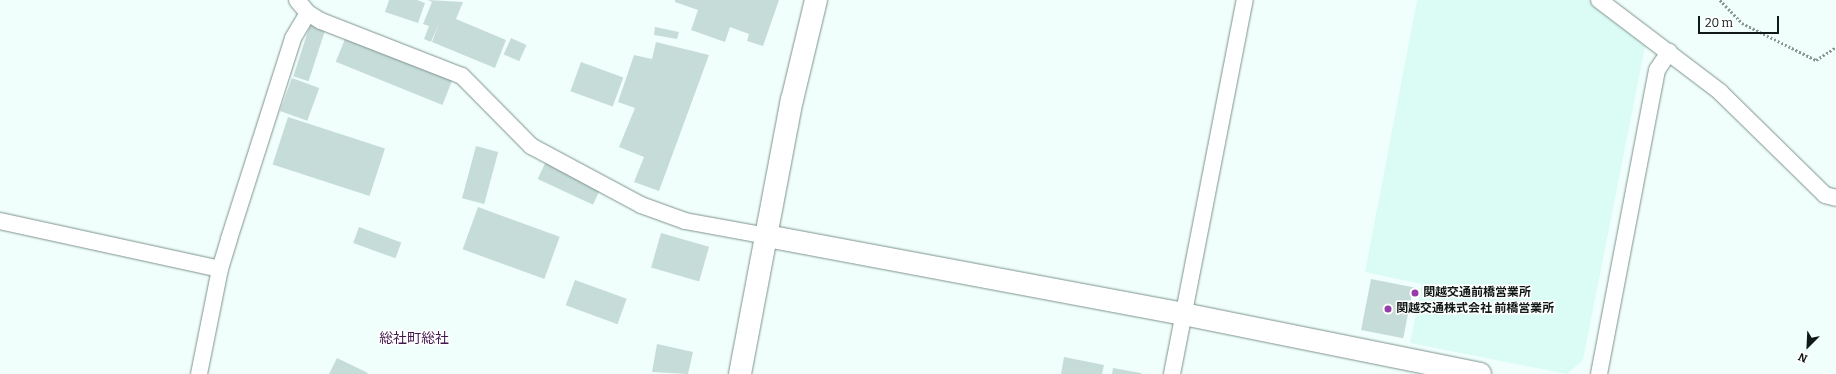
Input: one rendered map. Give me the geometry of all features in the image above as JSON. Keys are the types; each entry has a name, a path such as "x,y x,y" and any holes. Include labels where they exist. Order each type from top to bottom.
{"street":[{"path":"740,374 792,100 816,0"},
{"path":"767,236 1183,314 1480,374"}],"lane":[{"path":"298,0 308,13 321,21 462,76 532,146 641,205 684,221 767,236"},
{"path":"1172,374 1245,0"},
{"path":"1599,0 1720,92 1825,195 1836,198"},
{"path":"199,374 220,269 293,38 308,13"},
{"path":"1599,374 1657,70 1669,52"},
{"path":"0,222 220,269"}],"path":[{"path":"1720,0 1742,23 1816,60 1836,47"}],"shaded area":[{"path":"1417,0 1588,0 1646,42 1583,360 1567,374 1410,343 1422,284 1365,272"}],"building":[{"path":"389,0 417,0 425,3 418,23 385,12"},
{"path":"428,0 463,2 456,19 506,40 495,68 432,42 439,23 431,42 424,39 429,26 423,24 432,2"},
{"path":"675,0 779,0 763,46 747,41 749,34 730,27 725,42 691,30 698,10 675,2"},
{"path":"310,25 325,30 309,81 293,76"},
{"path":"655,27 679,32 677,39 654,35"},
{"path":"347,34 454,77 442,105 336,62"},
{"path":"511,38 527,45 519,61 504,54"},
{"path":"656,42 709,55 659,191 634,182 644,157 619,147 635,108 618,102 634,55 652,59"},
{"path":"581,62 623,77 613,107 570,91"},
{"path":"292,78 319,88 307,121 280,111"},
{"path":"288,117 385,149 370,196 273,165"},
{"path":"476,146 498,152 484,204 462,198"},
{"path":"547,159 602,185 593,205 538,179"},
{"path":"478,207 560,237 544,279 463,249"},
{"path":"359,227 401,242 395,258 353,243"},
{"path":"661,233 709,247 699,281 651,268"},
{"path":"1371,279 1413,287 1403,338 1361,330"},
{"path":"575,280 627,299 617,324 566,305"},
{"path":"657,344 693,352 688,374 652,372"},
{"path":"1064,357 1104,365 1102,374 1061,374"},
{"path":"337,358 368,373 329,374"},
{"path":"1113,368 1141,373 1141,374 1112,374"}],"place":[{"name":"関越交通前橋営業所","path":"1415,293"},
{"name":"関越交通株式会社 前橋営業所","path":"1388,309"}],"district":[{"name":"総社町総社","path":"414,339"}]}
